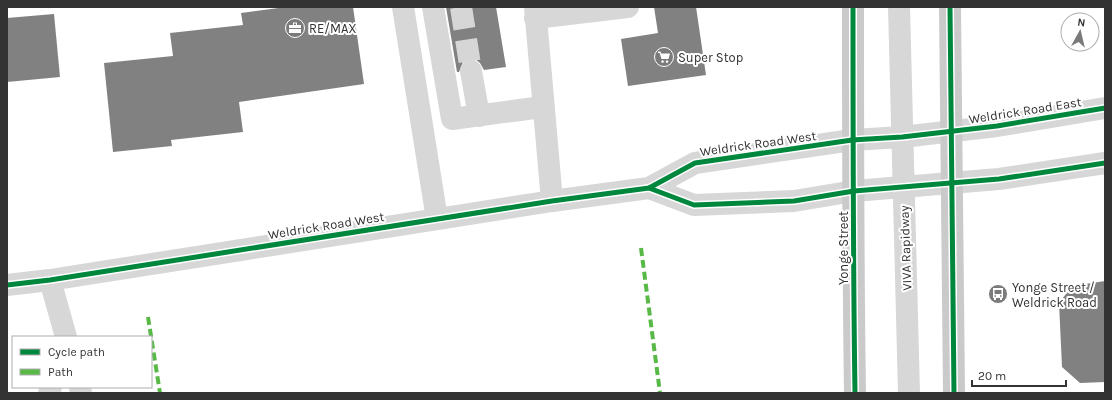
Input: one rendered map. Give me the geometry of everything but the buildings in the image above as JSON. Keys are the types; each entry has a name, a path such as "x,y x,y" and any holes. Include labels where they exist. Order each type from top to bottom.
{"main road":[{"name":"Yonge Street","path":"853,7 852,140 854,191 855,393"},
{"path":"950,7 950,184 954,393"}],"street":[{"path":"403,7 437,219"},
{"path":"433,7 452,119 542,107"},
{"path":"552,200 542,107 535,13 628,7"},
{"name":"VIVA Rapidway","path":"899,7 909,393"},
{"path":"471,71 480,116"},
{"name":"Weldrick Road East","path":"852,140 950,132 1105,108"},
{"name":"Weldrick Road West","path":"7,285 50,280 552,200 649,188 695,163 852,140"},
{"path":"854,191 950,184 1105,163"},
{"name":"Weldrick Road West","path":"649,188 694,205 794,202 854,191"},
{"path":"50,280 66,336"}],"tunnel":[{"path":"461,7 471,71"}],"marked path":[{"path":"641,248 660,393"},
{"path":"148,317 151,336"},
{"path":"152,342 160,393"}],"cycle path":[{"path":"853,7 853,248 855,393"},
{"path":"950,7 954,393"},
{"path":"7,285 50,280 552,201 649,188 695,163 852,140 902,137 997,126 1105,108"},
{"path":"649,188 694,205 794,201 854,191 999,179 1105,163"}],"place":[{"name":"RE/MAX","path":"295,28"},
{"name":"Super Stop","path":"664,57"},
{"name":"Yonge Street / Weldrick Road","path":"998,294"}]}
